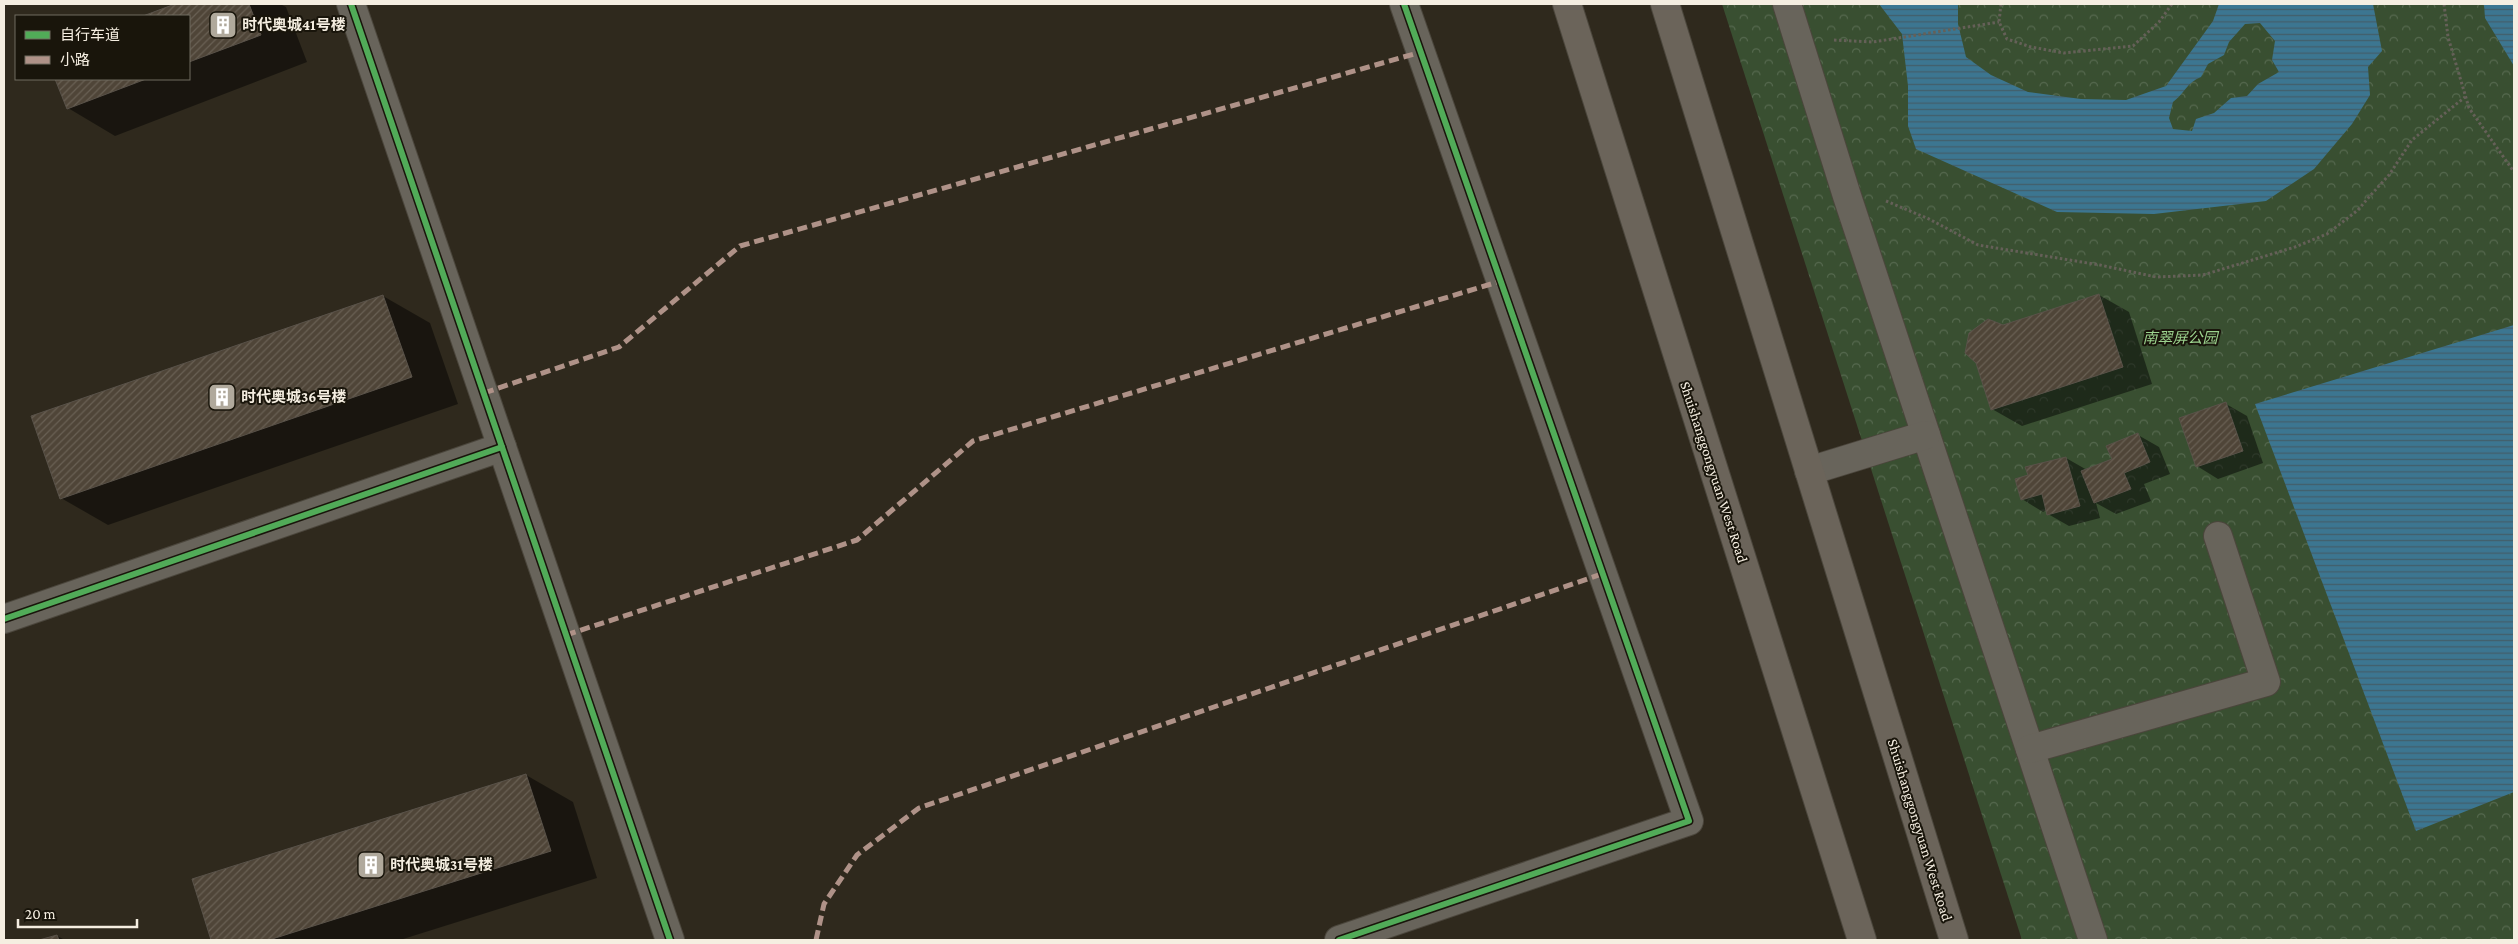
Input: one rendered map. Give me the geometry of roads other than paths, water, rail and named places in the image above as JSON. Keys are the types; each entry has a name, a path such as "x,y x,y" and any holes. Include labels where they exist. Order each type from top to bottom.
{"main road":[{"name":"Shuishanggongyuan West Road","path":"1567,4 1862,940"},
{"name":"Shuishanggongyuan West Road","path":"1665,4 1954,940"}],"street":[{"path":"351,4 670,940"},
{"path":"1339,940 1689,821 1404,4"},
{"path":"1788,4 1847,196 2093,940"},
{"path":"1809,472 1926,435"},
{"path":"4,619 502,447"},
{"path":"2030,749 2266,682 2218,536"}],"water":[{"path":"1879,4 1958,4 1958,24 1966,57 1991,75 2028,92 2081,99 2126,100 2166,86 2213,21 2219,4 2373,4 2382,51 2368,67 2370,95 2352,124 2314,169 2266,201 2154,214 2057,212 1916,149 1908,126 1908,86 1902,34","holes":["2260,23 2275,41 2272,60 2279,72 2258,84 2247,96 2231,98 2214,113 2196,119 2192,131 2173,129 2169,118 2173,102 2192,82 2201,77 2208,64 2224,55 2229,42 2245,24"]},
{"path":"2484,4 2514,4 2514,66 2485,18"},
{"path":"2514,325 2514,792 2416,831 2255,404"}],"place":[{"name":"时代奥城41号楼","path":"223,25"},
{"name":"时代奥城36号楼","path":"222,397"},
{"name":"时代奥城31号楼","path":"371,865"}],"park label":[{"name":"南翠屏公园","path":"2180,338"}]}
